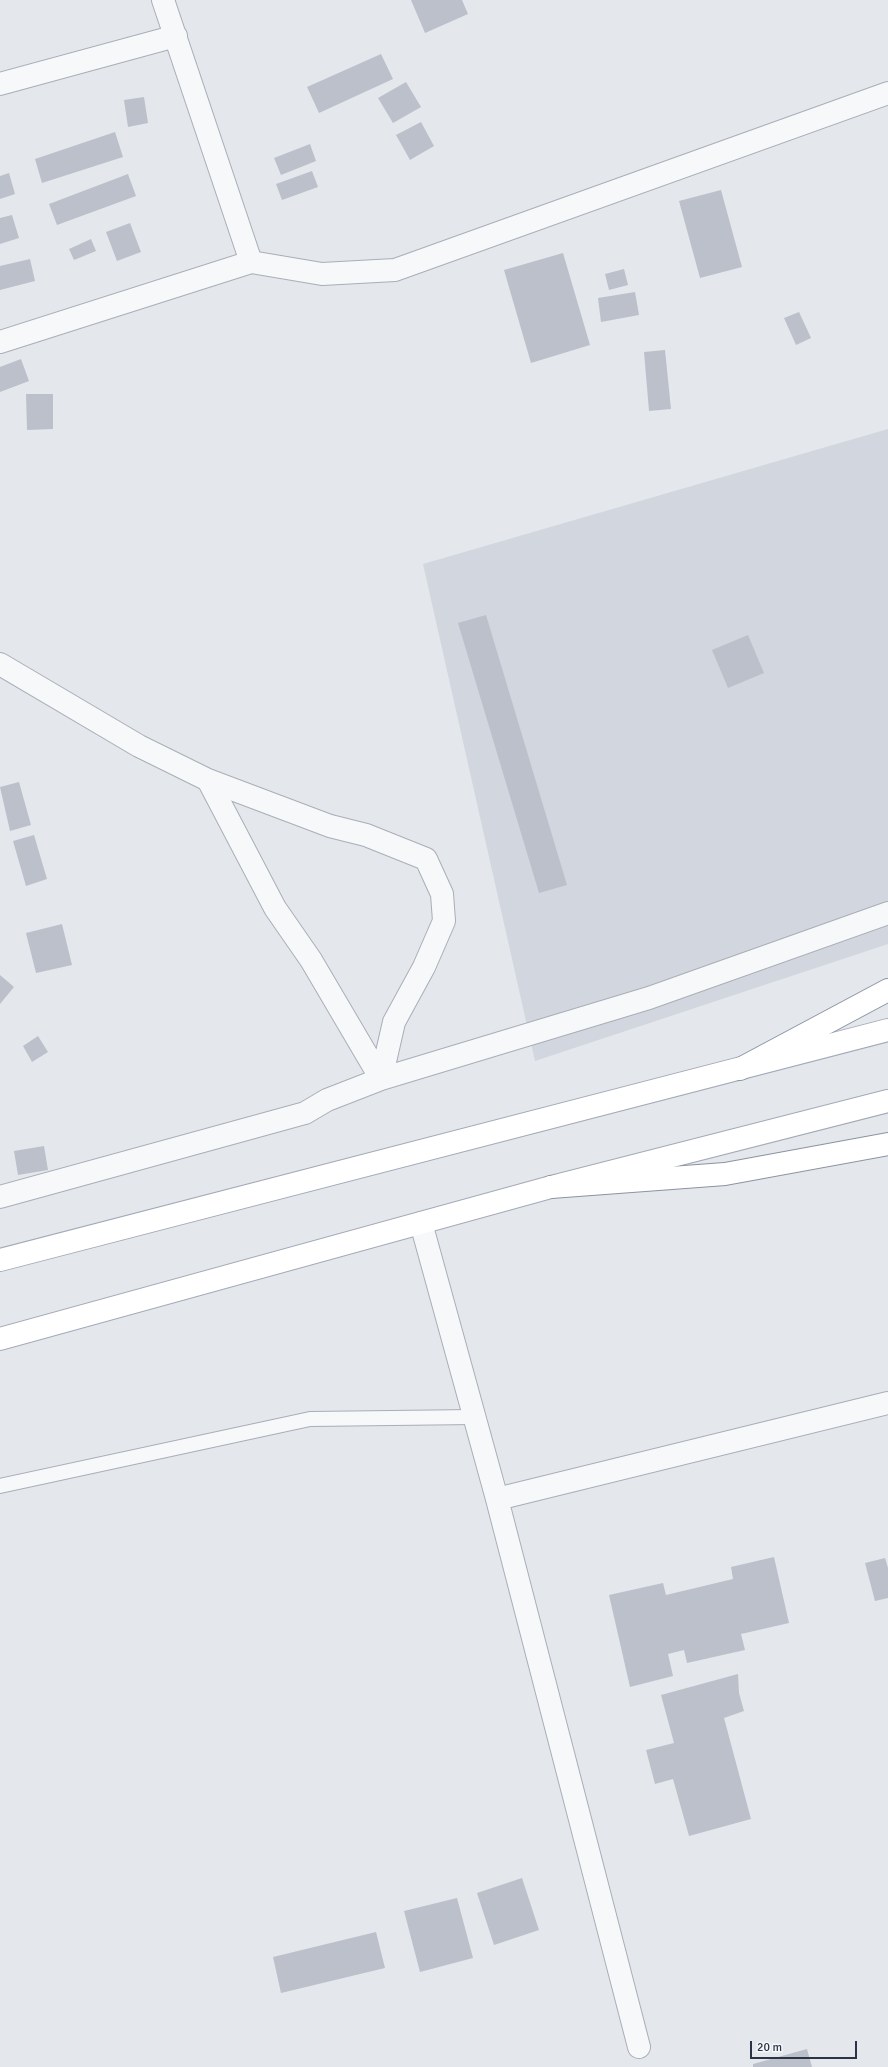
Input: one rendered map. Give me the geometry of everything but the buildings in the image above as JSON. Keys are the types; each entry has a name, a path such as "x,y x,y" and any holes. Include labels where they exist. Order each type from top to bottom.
{"main road":[{"path":"740,1069 888,990"},
{"path":"0,1260 888,1030"},
{"path":"0,1339 551,1187 888,1101"},
{"path":"551,1187 725,1174 888,1144"}],"street":[{"path":"163,0 251,262"},
{"path":"0,84 176,36"},
{"path":"0,342 251,262 322,274 395,270 888,93"},
{"path":"0,664 139,746 208,780 330,826 366,835 426,859 442,894 444,921 424,967 394,1022 381,1079"},
{"path":"208,780 275,908 311,960 381,1079"},
{"path":"0,1198 305,1113 327,1100 381,1079 649,998 888,913"},
{"path":"421,1223 497,1499 639,2047"},
{"path":"497,1499 888,1403"}],"lane":[{"path":"0,1486 310,1420 474,1417"}],"shaded area":[{"path":"888,429 888,944 535,1061 423,564"}]}
